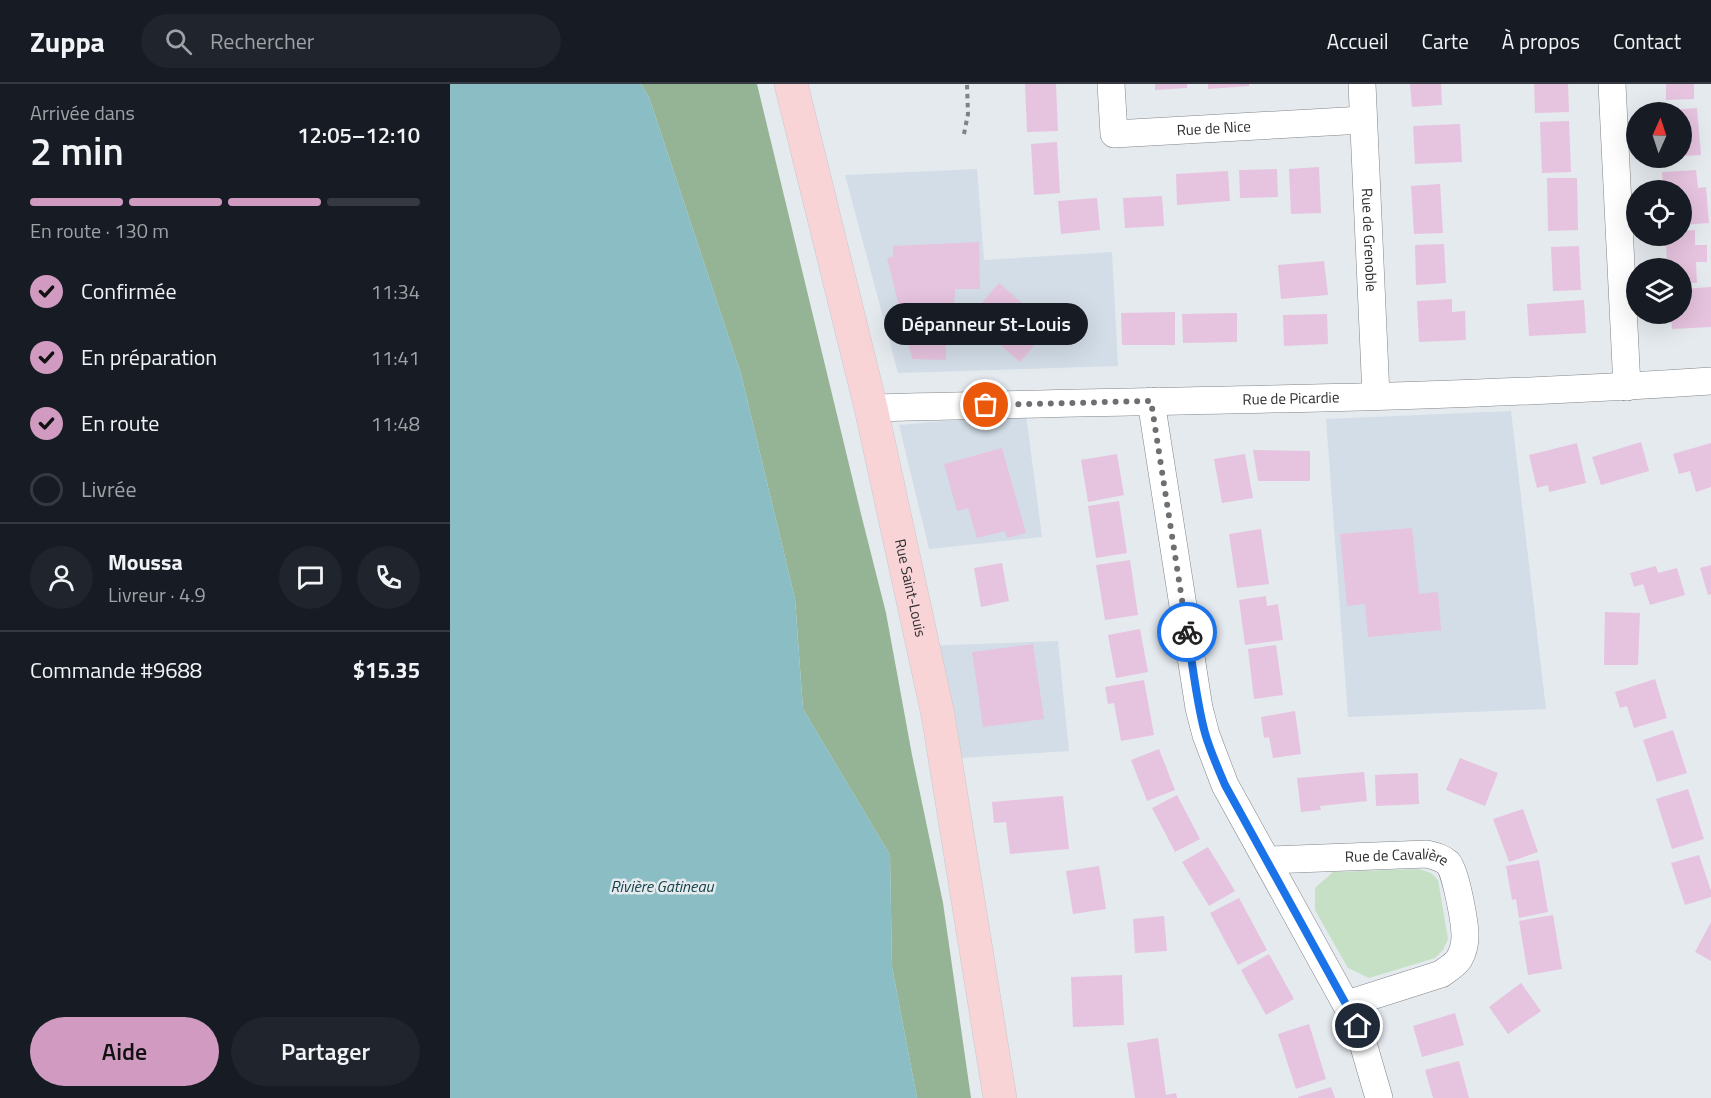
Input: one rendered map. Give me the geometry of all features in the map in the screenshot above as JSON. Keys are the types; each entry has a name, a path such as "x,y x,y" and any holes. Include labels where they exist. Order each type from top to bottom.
{"main road":[{"name":"Rue Saint-Louis","path":"791,84 871,408 938,715 1000,1098"}],"street":[{"name":"Rue de Nice","path":"1111,84 1114,134 1363,120"},
{"name":"Rue de Grenoble","path":"1362,84 1376,396"},
{"path":"1612,84 1628,387"},
{"name":"Rue de Picardie","path":"871,408 1376,396 1628,387 1711,381"},
{"path":"1151,401 1199,708 1206,735 1225,785 1358,1026 1379,1098"},
{"name":"Rue de Cavalière","path":"1267,860 1427,854 1440,857 1450,865 1455,877 1465,935 1464,947 1459,958 1441,974 1347,1004"}],"path":[{"path":"964,134 968,114 967,84"}],"shaded area":[{"path":"977,169 984,260 1112,252 1118,366 898,373 845,175"},
{"path":"1511,411 1546,709 1348,717 1326,419"},
{"path":"1026,414 1042,537 929,549 899,425"},
{"path":"1058,641 1069,751 946,759 924,646"}],"green space":[{"path":"641,84 757,84 886,613 912,755 943,903 971,1098 917,1098 892,967 890,855 803,709 795,599 741,374 649,97"},
{"path":"1419,869 1431,873 1438,880 1448,939 1443,950 1435,958 1369,978 1348,968 1315,910 1315,888 1333,872"}],"water":[{"name":"Rivière Gatineau","path":"450,84 641,84 649,97 741,374 795,599 803,709 890,855 892,967 917,1098 450,1098"}],"building":[{"path":"1025,84 1056,84 1058,131 1027,132"},
{"path":"1155,84 1187,84 1187,88 1155,90"},
{"path":"1208,84 1249,84 1249,86 1208,89"},
{"path":"1410,84 1441,84 1442,105 1412,107"},
{"path":"1534,84 1568,84 1569,112 1535,113"},
{"path":"1666,84 1694,84 1694,99 1666,100"},
{"path":"1692,108 1697,108 1701,155 1692,155"},
{"path":"1569,121 1571,172 1542,173 1540,122"},
{"path":"1460,124 1462,162 1415,164 1413,126"},
{"path":"1057,142 1060,193 1034,195 1031,144"},
{"path":"1319,167 1321,213 1291,214 1289,169"},
{"path":"1277,169 1278,197 1240,198 1239,170"},
{"path":"1696,170 1698,188 1706,187 1709,223 1692,224 1692,180 1662,180 1662,172"},
{"path":"1228,171 1230,201 1177,205 1176,174"},
{"path":"1547,178 1577,178 1578,230 1548,231"},
{"path":"1440,184 1443,233 1414,234 1411,186"},
{"path":"1162,196 1164,226 1125,228 1123,198"},
{"path":"1097,198 1100,230 1061,234 1058,201"},
{"path":"1692,230 1695,230 1695,245 1707,245 1707,262 1696,262 1697,283 1692,283 1692,258 1667,258 1666,246 1692,246"},
{"path":"979,242 980,289 955,289 954,311 945,312 946,360 912,359 887,258 893,257 893,246"},
{"path":"1444,244 1446,283 1416,285 1415,245"},
{"path":"1579,246 1581,290 1553,291 1551,247"},
{"path":"1324,261 1328,295 1281,299 1278,265"},
{"path":"999,283 1050,327 1020,362 969,318"},
{"path":"1711,287 1711,327 1672,329 1672,324 1692,324 1692,288"},
{"path":"1452,299 1452,312 1465,311 1466,340 1419,342 1417,301"},
{"path":"1584,300 1586,333 1529,336 1527,304"},
{"path":"1175,312 1175,345 1122,345 1121,313"},
{"path":"1237,313 1237,342 1183,343 1182,314"},
{"path":"1327,314 1328,344 1284,346 1283,315"},
{"path":"1641,442 1649,471 1601,485 1592,457"},
{"path":"1577,443 1586,483 1549,492 1548,485 1537,488 1529,455"},
{"path":"1711,443 1711,487 1696,492 1690,471 1679,474 1673,454"},
{"path":"1002,448 1026,533 1007,538 1005,531 977,538 968,508 957,511 944,464"},
{"path":"1253,450 1310,451 1310,481 1258,481"},
{"path":"1117,454 1124,495 1088,502 1081,460"},
{"path":"1245,454 1253,498 1222,503 1214,459"},
{"path":"1119,501 1127,553 1096,558 1088,506"},
{"path":"1412,528 1419,594 1438,592 1441,630 1368,637 1365,604 1347,606 1340,534"},
{"path":"1261,529 1269,584 1237,588 1229,534"},
{"path":"1130,560 1138,615 1105,620 1096,565"},
{"path":"1002,563 1009,601 981,607 974,568"},
{"path":"1711,565 1711,594 1708,595 1700,568"},
{"path":"1656,566 1658,573 1677,568 1685,595 1650,605 1643,584 1634,587 1630,573"},
{"path":"1266,596 1267,606 1278,604 1283,640 1245,645 1239,600"},
{"path":"1605,612 1640,613 1638,665 1604,665"},
{"path":"1140,629 1148,672 1116,678 1108,635"},
{"path":"1033,644 1044,719 983,727 972,652"},
{"path":"1276,645 1283,695 1254,699 1248,649"},
{"path":"1655,679 1667,718 1634,728 1627,706 1620,708 1615,692"},
{"path":"1144,680 1154,735 1121,741 1114,703 1108,704 1105,687"},
{"path":"1295,711 1301,754 1273,758 1269,737 1264,738 1261,717"},
{"path":"1673,730 1687,773 1657,782 1643,740"},
{"path":"1159,749 1175,790 1147,801 1131,760"},
{"path":"1460,758 1498,773 1485,806 1446,790"},
{"path":"1364,772 1367,801 1320,806 1321,810 1301,812 1297,778"},
{"path":"1418,773 1419,804 1376,806 1375,775"},
{"path":"1688,789 1704,839 1672,849 1656,799"},
{"path":"1177,795 1200,839 1175,852 1152,808"},
{"path":"1063,796 1069,849 1010,854 1006,822 994,823 992,802"},
{"path":"1523,809 1538,852 1509,862 1493,819"},
{"path":"1208,847 1235,891 1209,906 1182,862"},
{"path":"1699,855 1711,897 1685,905 1671,863"},
{"path":"1539,860 1548,912 1519,918 1516,899 1512,900 1506,866"},
{"path":"1099,866 1106,909 1073,914 1066,871"},
{"path":"1239,898 1267,950 1238,965 1210,913"},
{"path":"1553,915 1562,969 1528,975 1519,921"},
{"path":"1164,916 1167,951 1135,953 1133,919"},
{"path":"1711,922 1711,961 1695,952"},
{"path":"1269,954 1294,999 1266,1015 1241,970"},
{"path":"1122,975 1124,1025 1073,1027 1071,977"},
{"path":"1521,983 1541,1011 1508,1034 1489,1007"},
{"path":"1455,1013 1464,1045 1422,1057 1413,1026"},
{"path":"1309,1024 1326,1079 1296,1089 1278,1034"},
{"path":"1158,1038 1166,1095 1176,1093 1177,1098 1135,1098 1127,1043"},
{"path":"1459,1061 1469,1098 1433,1098 1425,1070"},
{"path":"1331,1087 1335,1098 1298,1098 1298,1097"}],"way so far":[{"path":"986,405 1151,401 1187,632"}],"place":[{"name":"Dépanneur St-Louis","path":"986,405"}],"route":[{"path":"1187,632 1199,708 1206,735 1225,785 1358,1026"}]}
